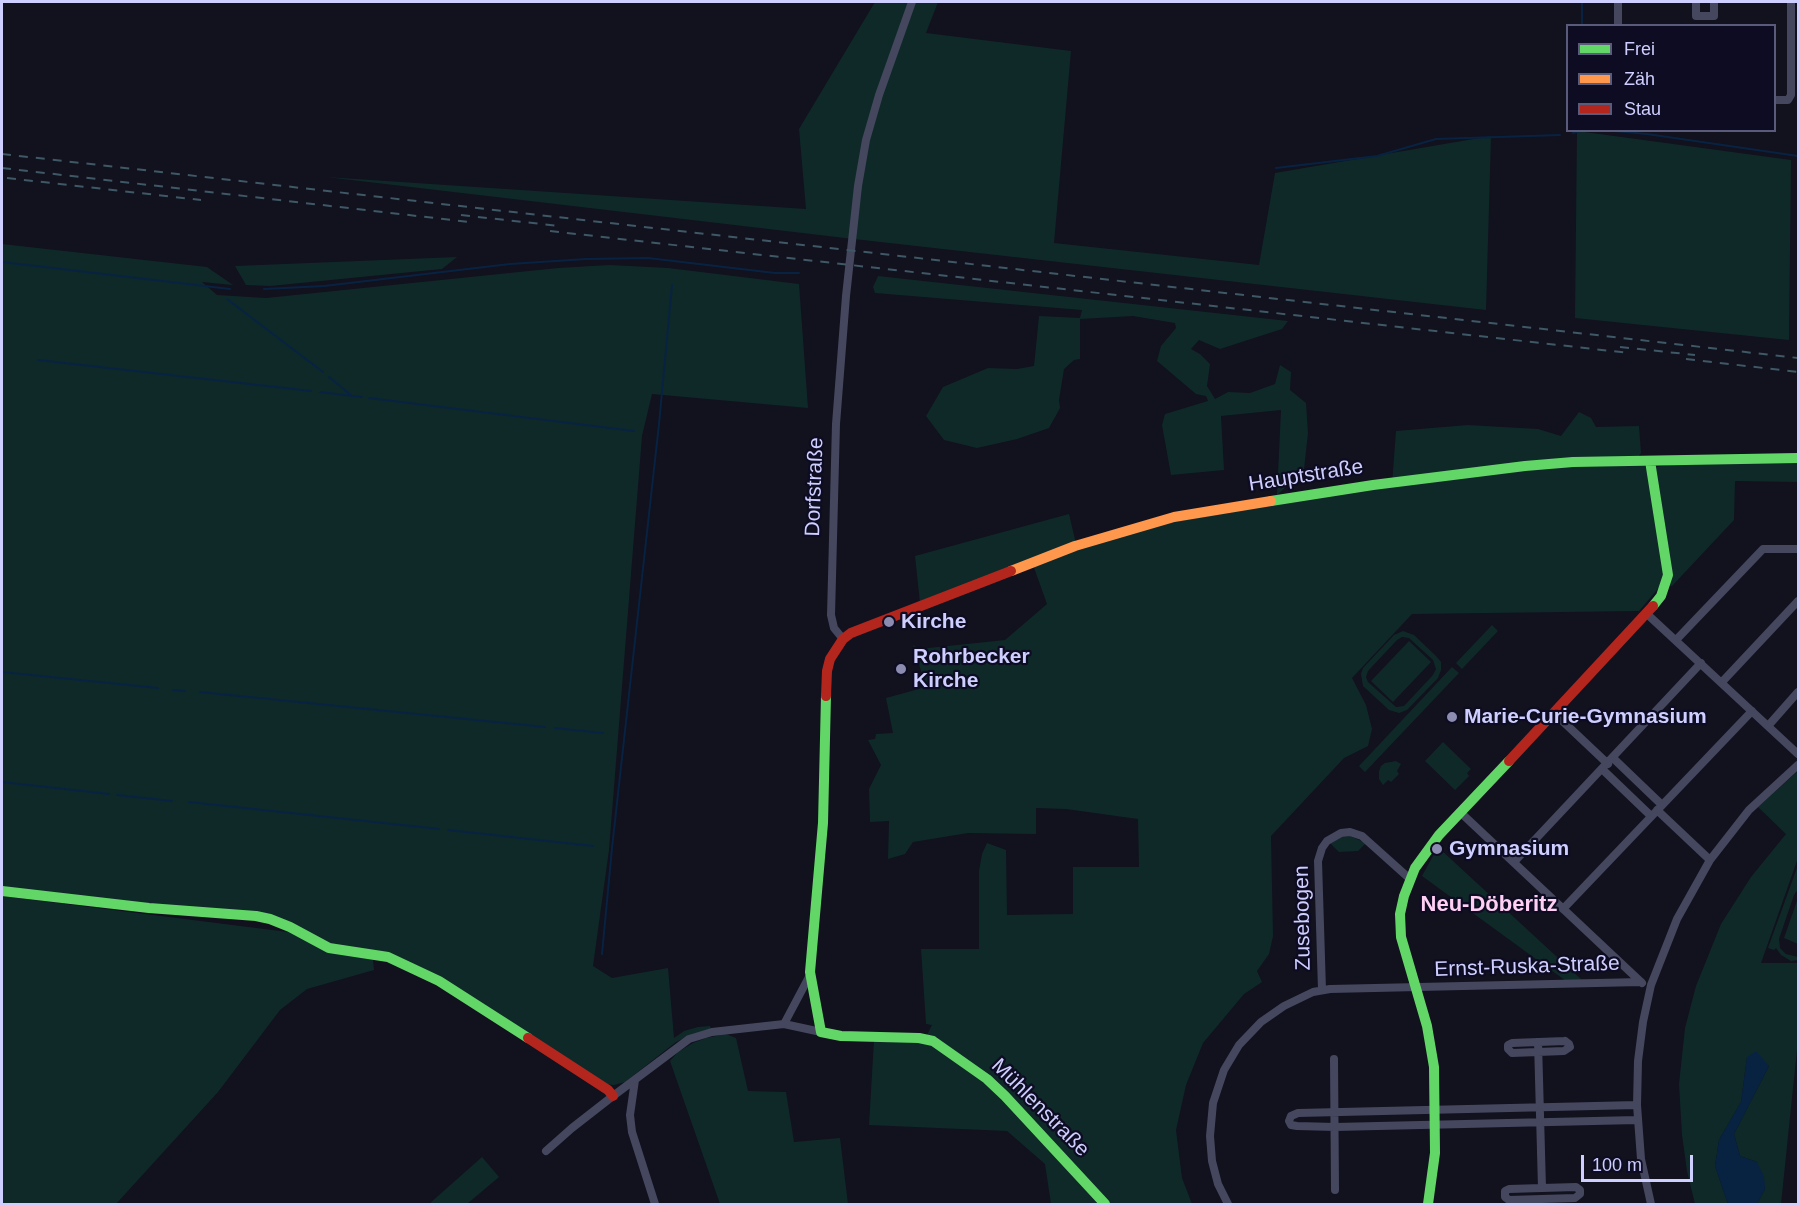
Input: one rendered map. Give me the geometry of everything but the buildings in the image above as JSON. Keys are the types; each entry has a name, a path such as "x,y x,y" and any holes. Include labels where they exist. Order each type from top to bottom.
{"street":[{"name":"Dorfstraße","path":"843,639 834,628 831,615 836,424 846,296 863,154 869,127 912,2"},
{"path":"1618,2 1618,24"},
{"path":"1696,2 1696,16 1714,16 1714,2"},
{"path":"1776,100 1788,100 1791,95 1791,2"},
{"name":"Hauptstraße","path":"843,639 850,633 1075,546 1174,517 1422,478 1573,462 1798,458"},
{"path":"1428,1204 1436,1154 1434,1067 1427,1026 1401,938 1400,914 1410,879 1422,856 1460,812 1647,614 1661,596 1668,575 1650,461"},
{"path":"1677,639 1762,549 1798,549"},
{"path":"1722,682 1798,601"},
{"path":"1647,614 1677,639 1798,754"},
{"path":"546,1152 572,1128 689,1039 712,1032 784,1024 821,1032 810,975 823,823 827,671 830,659 843,639"},
{"path":"1514,862 1701,663"},
{"path":"1768,726 1798,692"},
{"path":"1563,909 1752,711"},
{"path":"1554,713 1710,860"},
{"path":"1607,764 1657,810"},
{"path":"1651,1204 1641,1159 1637,1105 1638,1061 1651,985 1677,919 1710,860 1749,810 1798,765"},
{"path":"1460,812 1641,982 1651,985"},
{"name":"Zusebogen","path":"1322,990 1318,861 1327,841 1341,833 1362,836 1410,879"},
{"path":"2,891 138,907 256,916 290,927 329,948 388,957 439,981 608,1090 613,1096"},
{"path":"784,1024 810,975"},
{"name":"Ernst-Ruska-Straße","path":"1228,1204 1218,1184 1212,1161 1210,1136 1213,1103 1224,1070 1239,1045 1261,1022 1302,996 1322,990 1641,982"},
{"name":"Mühlenstraße","path":"821,1032 841,1036 919,1038 933,1041 963,1061 999,1090 1105,1204"},
{"path":"1565,1041 1570,1047 1564,1052 1538,1052 1512,1053 1508,1045 1565,1041"},
{"path":"1538,1042 1542,1188"},
{"path":"1334,1059 1335,1190"},
{"path":"635,1080 630,1114 632,1132 655,1204"},
{"path":"1637,1105 1298,1113 1291,1116 1289,1121 1291,1125 1297,1126 1335,1127 1637,1120"},
{"path":"1576,1187 1580,1190 1580,1194 1575,1198 1509,1200 1505,1197 1504,1191 1542,1188 1576,1187"}],"green space":[{"path":"875,2 938,2 926,33 1071,51 1054,243 1259,265 1275,173 1491,136 1486,310 326,177 806,209 799,129"},
{"path":"1577,132 1791,160 1789,340 1575,318"},
{"path":"2,244 207,267 233,285 202,282 217,295 266,298 558,268 610,265 668,268 799,284 808,408 652,394 642,436 609,850 593,966 612,978 668,968 674,1038 684,1031 698,1027 710,1026 711,1029 676,1042 625,1082 614,1085 603,1084 516,1026 372,950 374,970 307,989 280,1010 218,1092 116,1204 2,1204 2,896 296,933 277,918 2,888"},
{"path":"457,257 442,269 270,286 246,285 235,266"},
{"path":"878,276 1288,321 1282,329 1220,349 1199,340 1191,349 1210,364 1207,386 1215,399 1228,392 1250,393 1275,384 1280,365 1291,372 1290,390 1306,403 1308,433 1304,469 1291,472 1287,486 1277,495 1281,410 1221,416 1224,470 1171,475 1162,425 1165,414 1208,401 1206,396 1196,394 1157,361 1161,346 1176,328 1175,323 1133,316 1080,319 1080,359 1074,360 1064,369 1059,400 1060,408 1049,428 1017,439 977,448 944,440 926,416 943,387 988,368 1017,369 1034,366 1039,316 1080,318 1082,310 875,293 873,287"},
{"path":"1579,412 1591,418 1596,427 1639,426 1641,453 1633,464 1644,465 1647,468 1670,465 1798,461 1798,482 1735,481 1734,520 1672,586 1662,584 1639,611 1412,614 1352,678 1366,705 1372,729 1368,746 1344,758 1271,836 1273,936 1269,954 1257,971 1262,982 1244,994 1203,1043 1186,1085 1176,1130 1182,1178 1192,1204 1109,1204 997,1081 927,1035 932,1025 926,1024 921,949 979,949 979,871 987,843 1006,850 1007,915 1073,914 1073,867 1139,867 1138,819 1066,809 1036,808 1036,834 968,833 913,842 905,854 888,859 889,821 870,822 869,789 881,765 868,740 875,739 876,734 893,733 886,698 926,687 913,645 919,649 1005,640 1047,604 1032,562 920,603 915,556 1069,514 1077,548 1157,525 1392,484 1396,431 1468,425 1538,429 1561,436"},
{"path":"1492,625 1498,631 1462,669 1456,663"},
{"path":"1403,631 1414,635 1441,662 1438,678 1407,710 1399,713 1389,710 1363,686 1361,674 1363,668 1394,635","holes":["1402,637 1409,638 1433,660 1436,669 1404,706 1396,707 1368,682 1366,677 1368,671 1397,640"]},
{"path":"1409,641 1431,662 1393,702 1371,681"},
{"path":"1452,667 1459,673 1365,772 1359,766"},
{"path":"1443,742 1471,769 1467,773 1469,776 1455,790 1425,761"},
{"path":"1396,761 1401,764 1397,771 1399,774 1391,782 1388,780 1383,785 1379,779 1381,766"},
{"path":"1798,771 1798,858 1761,963 1798,963 1798,1040 1781,1204 1757,1204 1765,1189 1757,1162 1740,1156 1734,1134 1769,1066 1747,1057 1741,1102 1719,1140 1715,1166 1728,1204 1695,1204 1682,1135 1679,1084 1685,1028 1696,986 1721,924 1751,877 1786,834 1758,807"},
{"path":"1350,836 1366,843 1358,851 1339,852 1330,843 1339,837"},
{"path":"1440,849 1582,980 1566,981 1422,876 1434,854"},
{"path":"1798,865 1798,889 1779,939 1780,948 1786,954 1798,957 1798,960 1791,961 1781,955 1776,948 1774,950 1768,948"},
{"path":"1798,898 1798,944 1784,938"},
{"path":"726,1034 736,1038 748,1091 786,1092 794,1142 840,1138 848,1204 720,1204 670,1061 678,1052 693,1043"},
{"path":"874,1040 912,1041 932,1045 982,1080 1017,1114 1100,1204 1051,1204 1045,1164 1007,1131 869,1125"},
{"path":"482,1157 499,1177 467,1204 429,1204"}],"water":[{"path":"1756,1051 1769,1066 1734,1134 1740,1156 1757,1162 1764,1176 1765,1189 1757,1204 1728,1204 1715,1166 1719,1140 1741,1102 1747,1057"}],"waterway":[{"path":"1582,2 1582,24"},
{"path":"1626,132 1798,156"},
{"path":"1276,168 1377,156 1436,139 1560,135"},
{"path":"264,289 324,286 510,264 586,259 648,258 775,273 799,273"},
{"path":"2,262 230,289"},
{"path":"602,954 672,285"},
{"path":"227,299 323,372"},
{"path":"38,360 311,391"},
{"path":"329,377 352,396"},
{"path":"320,392 362,397"},
{"path":"369,398 634,431"},
{"path":"2,672 158,688"},
{"path":"173,690 185,691"},
{"path":"200,692 545,727"},
{"path":"555,728 603,733"},
{"path":"2,782 109,794"},
{"path":"117,795 172,801"},
{"path":"189,802 439,829"},
{"path":"448,830 593,846"}],"railway":[{"path":"2,154 1798,358"},
{"path":"2,168 469,222"},
{"path":"7,178 201,200"},
{"path":"461,215 559,226"},
{"path":"550,231 1629,353"},
{"path":"1620,347 1695,355"},
{"path":"1686,359 1798,372"}],"traffic: fast":[{"path":"1271,501 1373,485 1573,462 1798,458"},
{"path":"1650,461 1668,575 1661,596 1653,606"},
{"path":"826,696 823,823 810,972 821,1032 841,1036 919,1038 933,1041 987,1079 1005,1096 1105,1204"},
{"path":"1428,1204 1435,1153 1434,1067 1427,1026 1401,937 1400,914 1415,868 1439,835 1509,761"},
{"path":"2,891 270,919 329,948 388,957 439,981 528,1038"}],"traffic: slow":[{"path":"1011,571 1075,546 1174,517 1271,501"}],"traffic: jam":[{"path":"826,696 830,659 843,639 851,633 1011,571"},
{"path":"1509,761 1653,606"},
{"path":"528,1038 608,1090 613,1096"}],"place":[{"name":"Kirche","path":"889,622"},
{"name":"Rohrbecker Kirche","path":"901,669"},
{"name":"Marie-Curie-Gymnasium","path":"1452,717"},
{"name":"Gymnasium","path":"1437,849"}],"district":[{"name":"Neu-Döberitz","path":"1489,905"}]}
